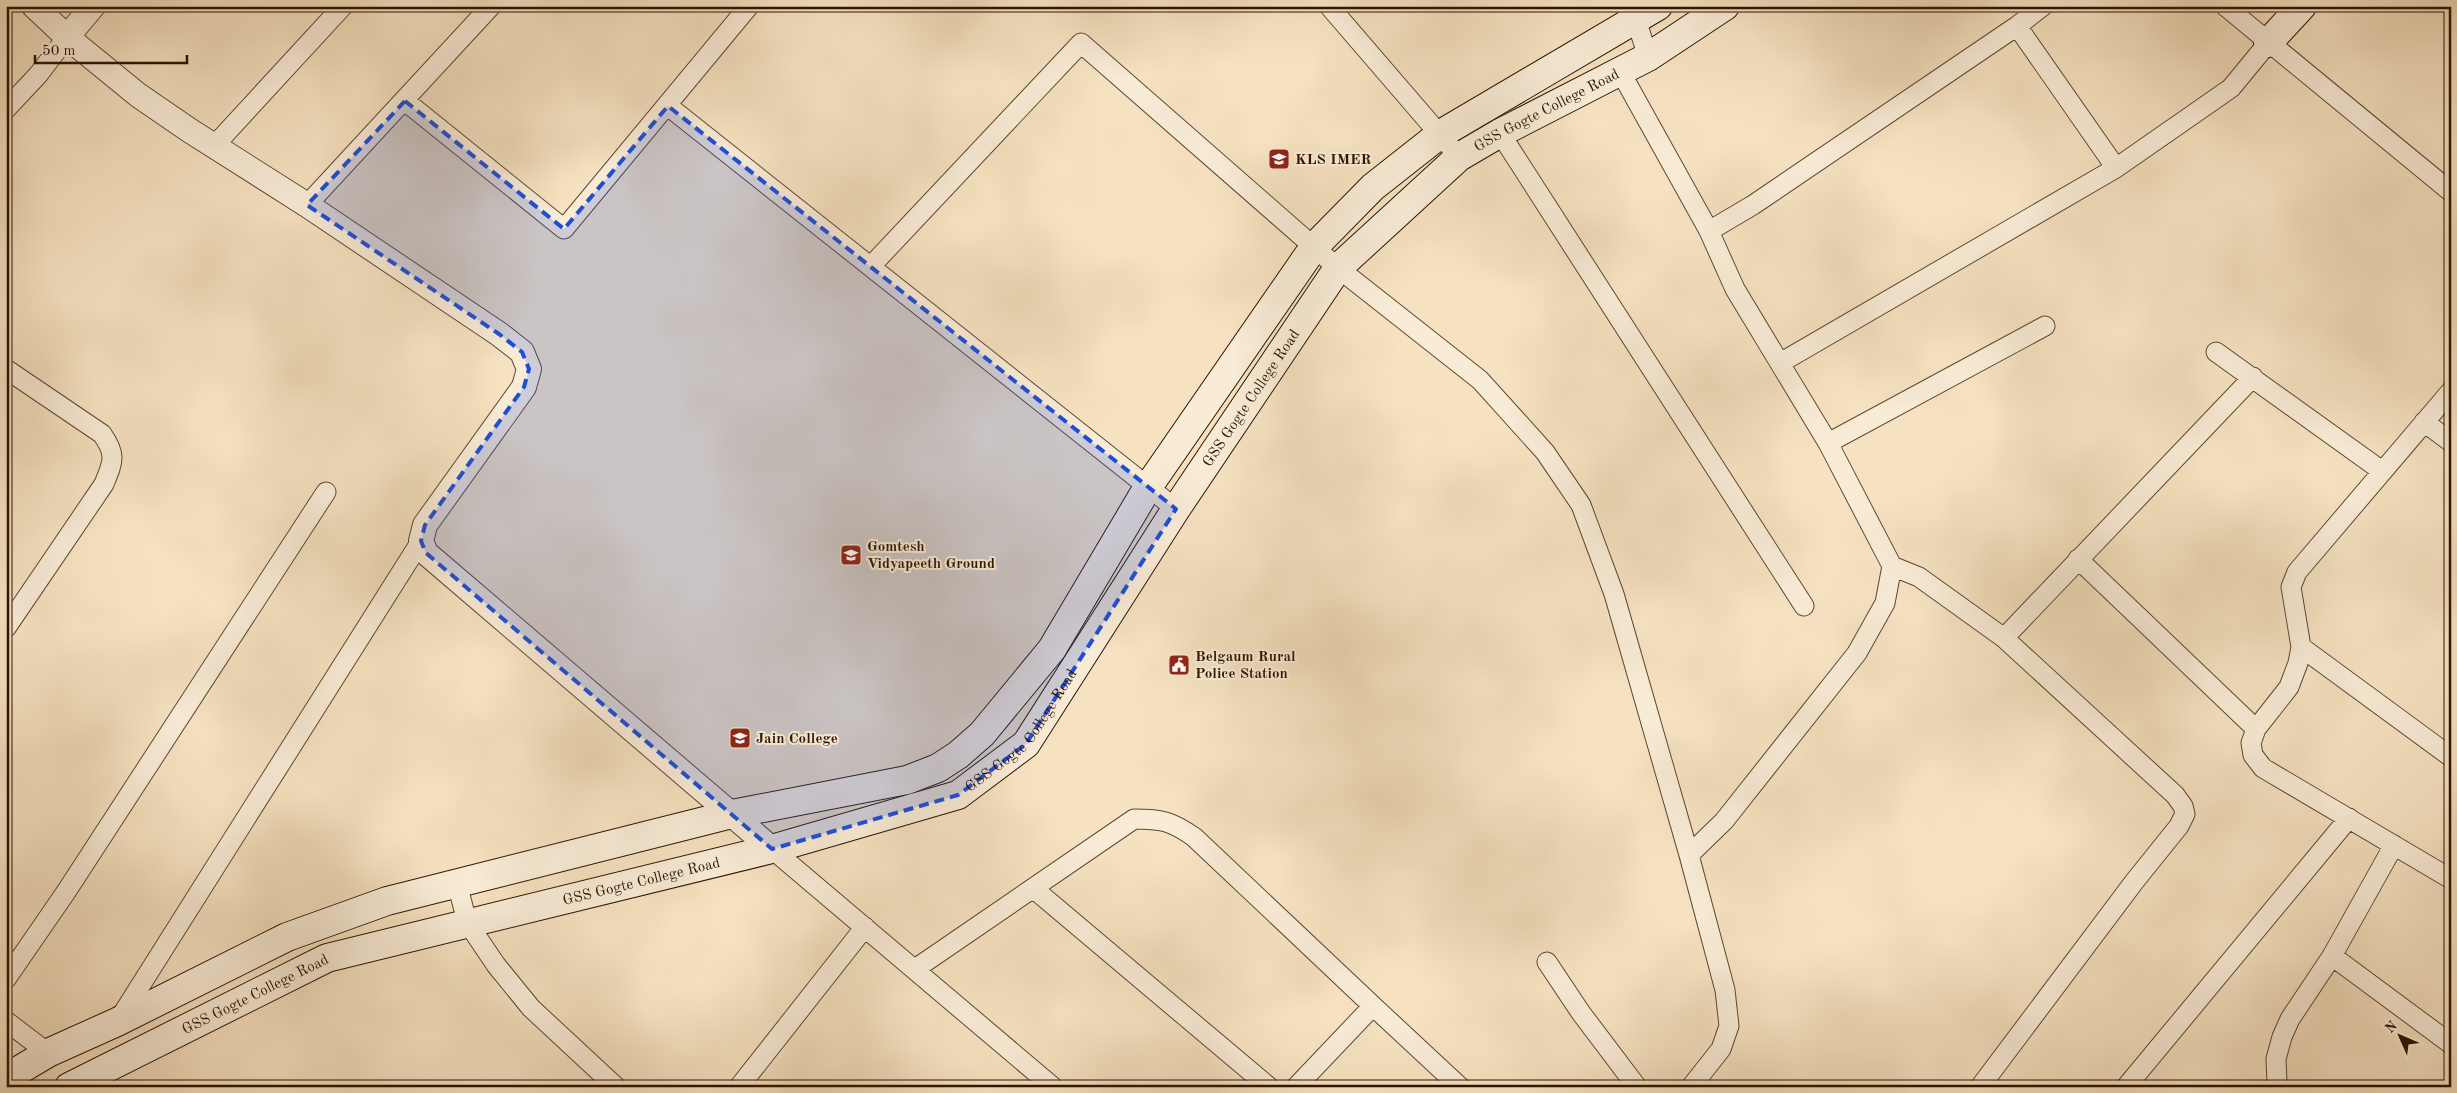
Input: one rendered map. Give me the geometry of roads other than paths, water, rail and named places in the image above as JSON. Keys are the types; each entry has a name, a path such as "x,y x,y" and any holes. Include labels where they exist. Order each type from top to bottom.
{"main road":[{"name":"GSS Gogte College Road","path":"69,1087 327,958 467,922 772,849 958,795 1026,744 1176,509 1338,268 1458,158 1500,133 1648,57 1725,6"},
{"path":"2268,43 2302,6"},
{"path":"6,1078 48,1053 117,1022 288,937 387,901 732,814 906,780 938,768 958,755 982,734 1052,649 1148,487 1314,247 1373,187 1439,135 1642,11"},
{"path":"1020,688 1048,708"}],"street":[{"path":"34,6 67,37 138,95 307,205 499,334 522,352 529,368 524,387 425,525 421,541 117,1022"},
{"path":"6,108 38,75 93,6"},
{"path":"214,146 343,6"},
{"path":"307,205 491,6"},
{"path":"405,101 564,229 668,106 749,6"},
{"path":"1329,6 1458,158"},
{"path":"1709,231 1761,200 2018,26 2043,6"},
{"path":"2225,6 2451,192"},
{"path":"1642,11 1648,57"},
{"path":"2018,26 2116,168"},
{"path":"871,266 1081,43 1338,268 1480,380 1545,452 1581,505 1614,594 1689,855 1725,990 1729,1026 1721,1049 1691,1087"},
{"path":"1780,363 2116,168 2231,88 2268,43"},
{"path":"1620,71 1709,231 1735,289 1828,443 1892,566 1885,603 1858,653 1724,821 1689,855"},
{"path":"668,106 1176,509"},
{"path":"1500,133 1804,606"},
{"path":"1828,443 2045,326"},
{"path":"2216,352 2382,471"},
{"path":"6,369 102,434 112,448 113,464 104,484 6,628"},
{"path":"2004,638 2253,377"},
{"path":"2451,391 2297,572 2291,587 2301,647 2298,662 2289,687 2256,729 2251,743 2253,756 2263,768 2451,878"},
{"path":"2424,422 2451,442"},
{"path":"6,979 66,892 326,492"},
{"path":"421,541 426,553 1053,1087"},
{"path":"2078,559 2256,729"},
{"path":"1892,566 1919,577 2004,638 2175,795 2183,806 2185,814 2178,826 1980,1087"},
{"path":"2301,647 2451,757"},
{"path":"2126,1087 2348,818"},
{"path":"914,969 1134,820 1158,819 1178,826 1194,837 1460,1087"},
{"path":"2278,1085 2276,1059 2282,1037 2290,1019 2332,956 2394,845"},
{"path":"456,883 467,922 496,965 531,1008 616,1087"},
{"path":"1034,889 1269,1087"},
{"path":"739,1087 865,927"},
{"path":"2332,956 2451,1044"},
{"path":"1547,962 1581,1013 1636,1087"},
{"path":"1296,1087 1373,1006"},
{"path":"6,1021 48,1053"}],"place":[{"name":"KLS IMER","path":"1279,159"},
{"name":"Gomtesh Vidyapeeth Ground","path":"851,555"},
{"name":"Belgaum Rural Police Station","path":"1179,665"},
{"name":"Jain College","path":"740,738"}]}
